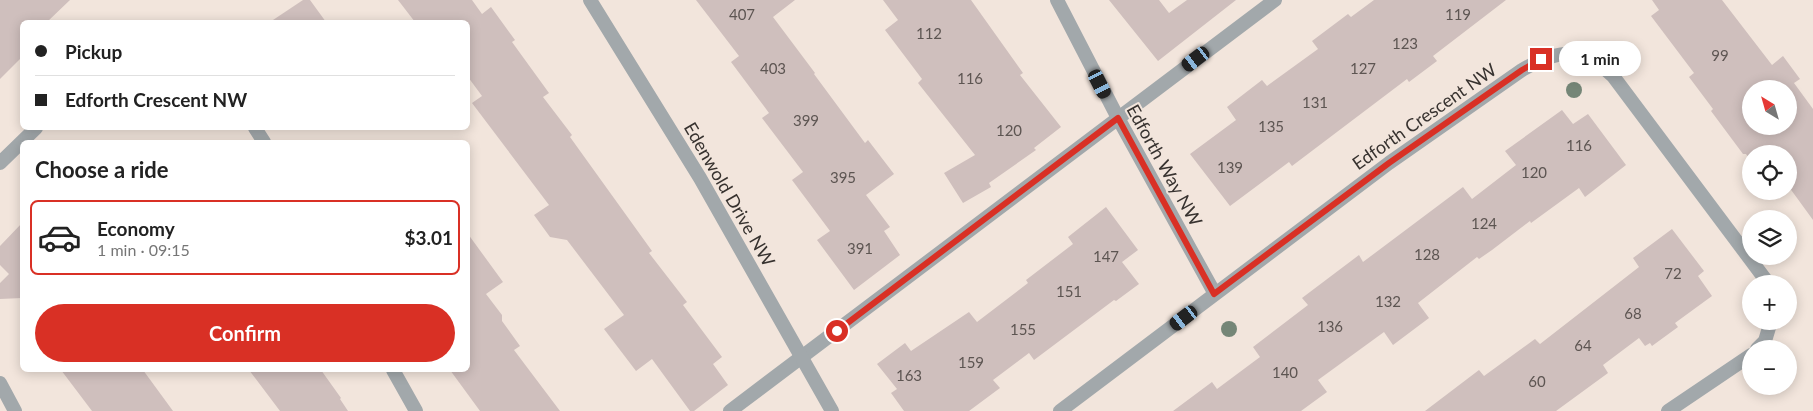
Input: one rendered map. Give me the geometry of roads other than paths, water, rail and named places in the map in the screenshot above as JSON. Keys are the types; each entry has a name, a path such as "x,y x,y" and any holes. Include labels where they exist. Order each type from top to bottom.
{"street":[{"name":"Edenwold Drive NW","path":"590,0 700,178 832,411"},
{"name":"Edforth Way NW","path":"1057,0 1118,118 1214,294"},
{"path":"730,411 1275,0"},
{"name":"Edforth Crescent NW","path":"1060,411 1389,163 1522,70 1541,59 1558,54 1574,53 1592,60 1613,76 1763,275"},
{"path":"24,140 34,130"},
{"path":"0,163 20,144"},
{"path":"1668,411 1742,361"},
{"path":"393,372 416,411"},
{"path":"0,383 16,411"}]}
